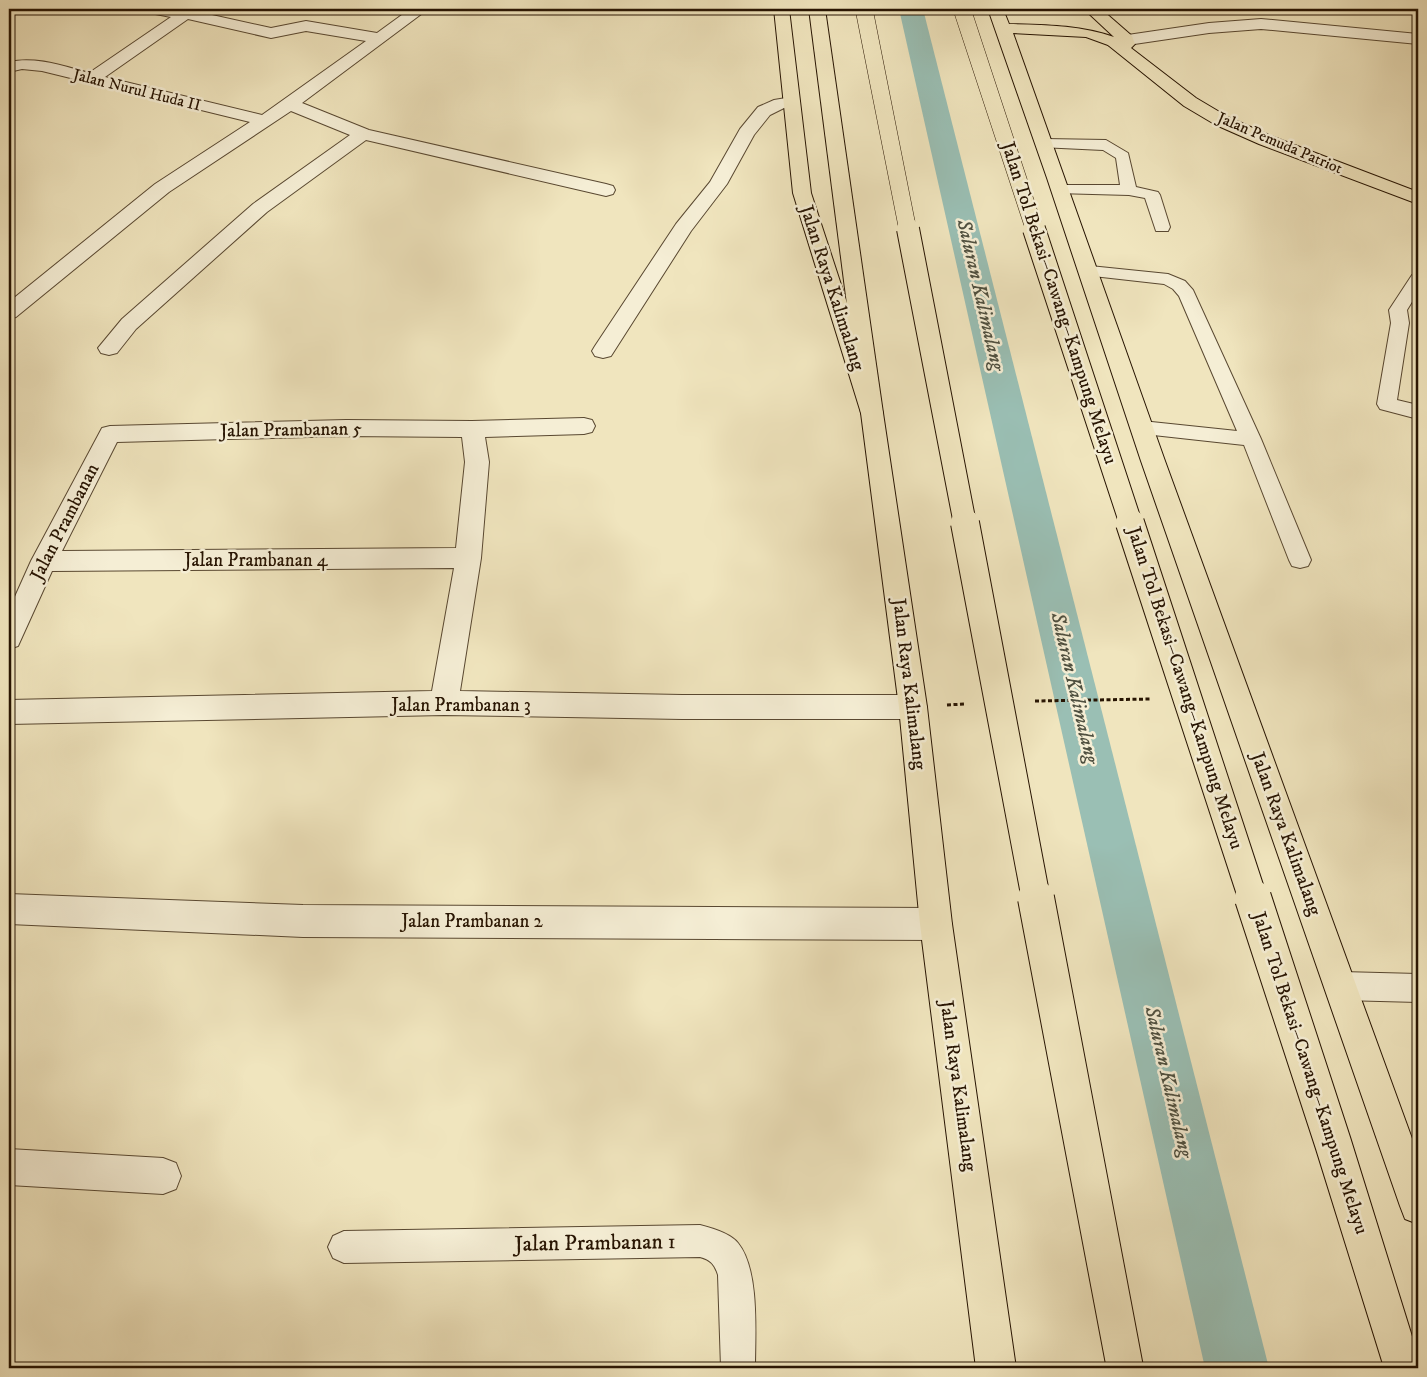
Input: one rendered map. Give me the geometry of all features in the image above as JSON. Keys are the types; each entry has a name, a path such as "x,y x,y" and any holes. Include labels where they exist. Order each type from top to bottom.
{"main road":[{"name":"Jalan Raya Kalimalang","path":"781,9 802,193 872,413 913,708 936,924 996,1368"},
{"path":"817,9 872,413"},
{"path":"864,9 1126,1368"},
{"name":"Jalan Tol Bekasi–Cawang–Kampung Melayu","path":"962,9 1333,1143 1403,1368"},
{"name":"Jalan Pemuda Patriot","path":"1092,9 1123,44 1170,87 1190,102 1222,121 1265,140 1418,198"},
{"name":"Jalan Raya Kalimalang","path":"999,18 1090,270 1142,428 1236,697 1342,986 1418,1206"},
{"name":"Jalan Pemuda Patriot","path":"999,18 1088,33 1123,44"}],"street":[{"path":"150,9 185,14 271,33 306,26 379,38"},
{"path":"9,312 162,188 290,104 419,9"},
{"path":"91,79 185,14"},
{"path":"1123,44 1209,28 1261,24 1418,39"},
{"name":"Jalan Nurul Huda II","path":"9,67 22,64 42,66 265,121"},
{"path":"603,351 683,228 718,184 746,133 764,111 780,104 792,102"},
{"path":"290,104 363,134 606,190"},
{"path":"109,348 129,324 260,208 363,134"},
{"name":"Jalan Prambanan 5","path":"110,434 346,428 472,429 584,426"},
{"path":"444,703 468,558 477,462 472,429"},
{"name":"Jalan Prambanan","path":"9,638 44,561 110,434"},
{"name":"Jalan Prambanan 4","path":"44,561 468,558"},
{"name":"Jalan Prambanan 3","path":"9,712 444,703 682,708 913,708"},
{"name":"Jalan Prambanan 2","path":"9,909 303,920 936,924"},
{"path":"9,1167 163,1176"}],"lane":[{"path":"1045,144 1106,145 1123,156 1129,190"},
{"path":"1062,190 1129,190 1152,195 1162,227"},
{"path":"1090,270 1168,279 1187,294 1251,439 1300,560"},
{"path":"1418,280 1398,310 1400,323 1387,404 1418,412"},
{"path":"1142,428 1251,439"},
{"path":"1342,986 1418,988"},
{"name":"Jalan Prambanan 1","path":"344,1246 700,1241 717,1246 728,1255 735,1271 738,1368"}],"path":[{"path":"1029,701 1159,699"}],"waterway":[{"name":"Saluran Kalimalang","path":"911,9 1237,1368"}]}
